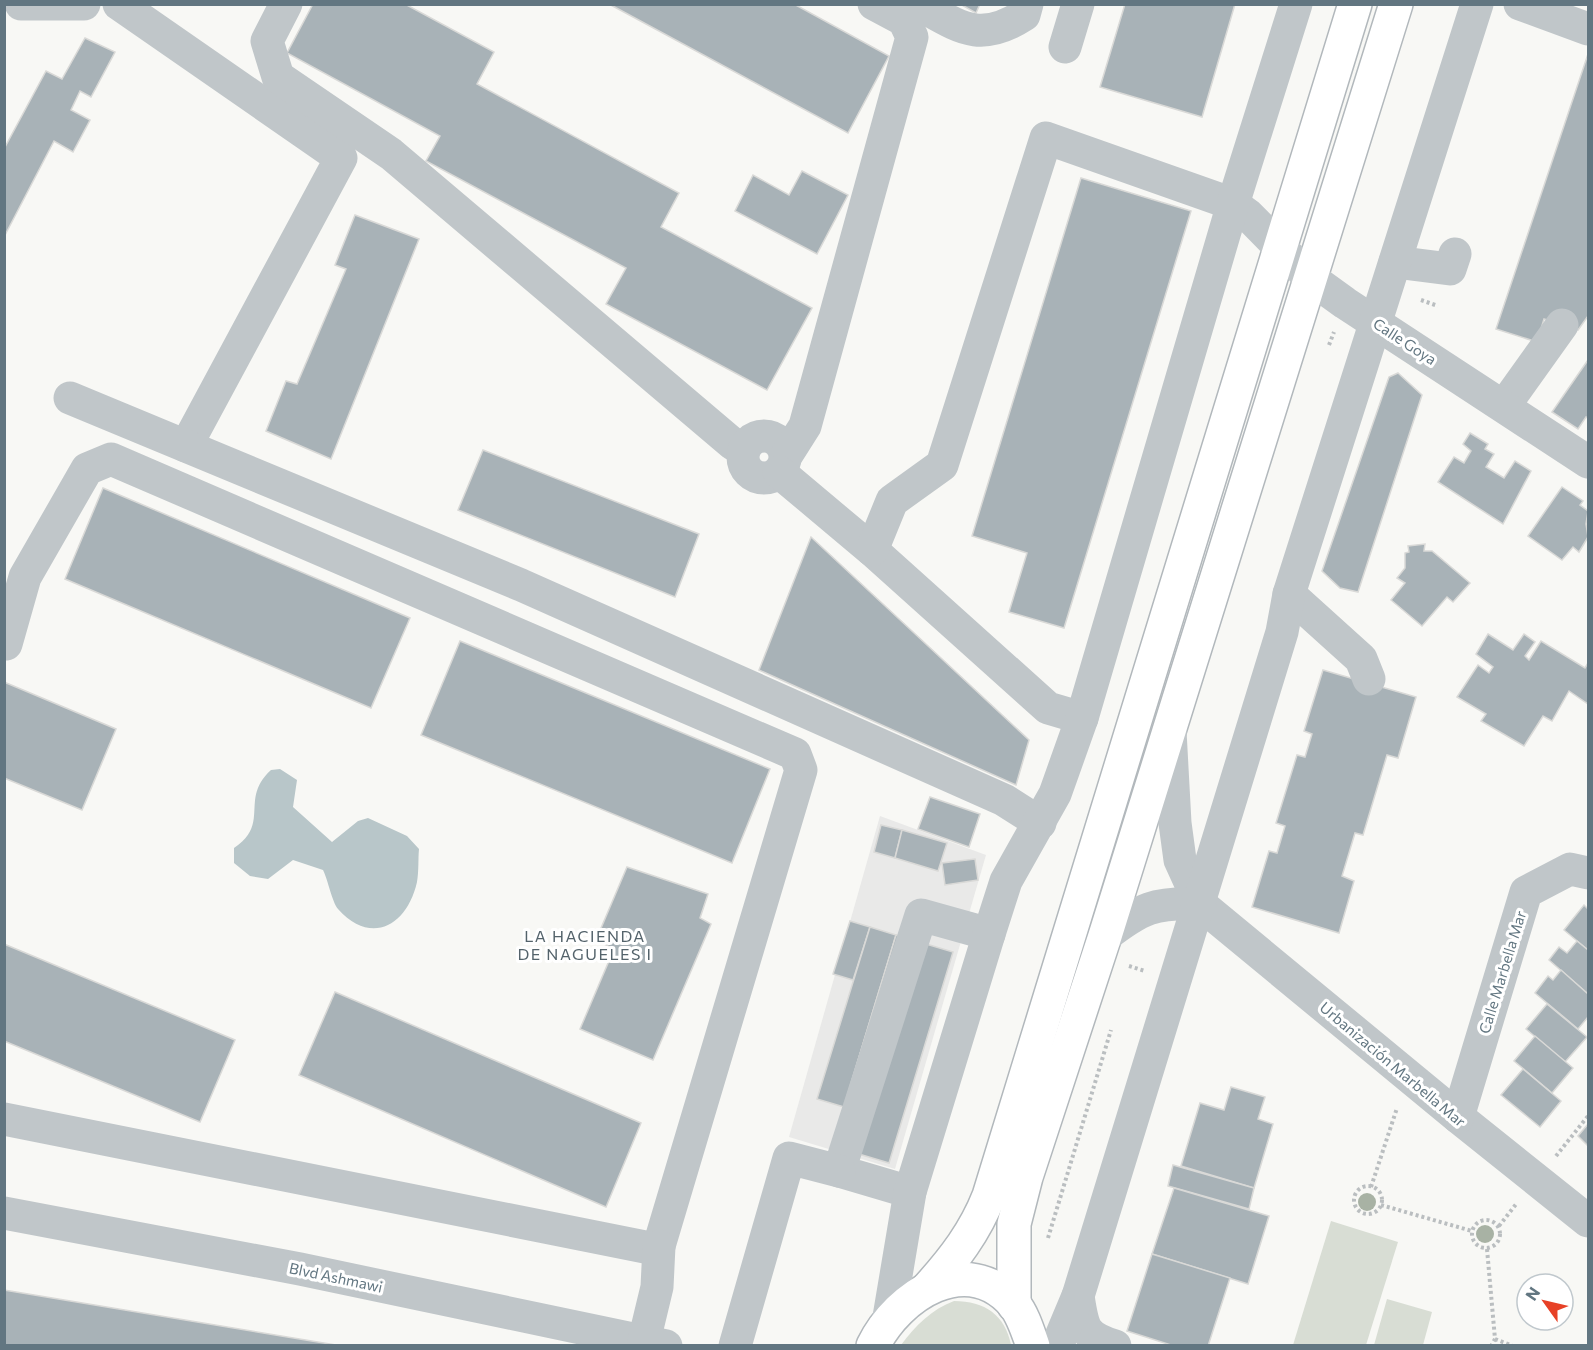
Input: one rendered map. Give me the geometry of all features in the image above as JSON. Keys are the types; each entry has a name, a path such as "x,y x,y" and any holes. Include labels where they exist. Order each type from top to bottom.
{"main road":[{"path":"927,1288 954,1259 973,1232 989,1196 1355,4"},
{"path":"1014,1305 1014,1224 1026,1177 1105,936 1396,4"},
{"path":"875,1339 914,1295 950,1280 978,1282 999,1292 1014,1305 1034,1346"}],"street":[{"path":"21,4 84,4"},
{"path":"119,4 341,158 186,446"},
{"path":"286,4 267,41 278,77 391,154 733,444 745,448 743,462 751,475 766,478 782,464 806,426 912,37 904,20 874,4"},
{"path":"918,4 959,28 978,32 1008,26 1024,15 1027,4"},
{"path":"1065,47 1078,4"},
{"path":"875,1339 910,1192 989,934 1006,881 1055,794 1082,718 1233,204 1296,4"},
{"path":"1056,1346 1078,1296 1282,632 1289,594 1477,4"},
{"path":"1528,14 1588,29"},
{"path":"872,550 892,501 942,465 1046,138 1233,204"},
{"name":"Calle Goya","path":"1233,204 1310,277 1588,462"},
{"path":"1395,262 1450,269 1455,254"},
{"path":"1504,406 1562,325"},
{"path":"70,398 521,585 1004,800 1040,823"},
{"path":"6,644 25,577 87,469 111,459 795,754 801,770 659,1246 655,1343"},
{"path":"782,464 872,550 1048,708 1082,718"},
{"path":"1289,594 1361,659 1369,679"},
{"name":"Urbanización Marbella Mar","path":"1170,726 1175,823 1180,860 1200,904 1588,1221"},
{"name":"Calle Marbella Mar","path":"1458,1117 1526,892 1570,868 1588,873"},
{"path":"1105,936 1139,912 1167,903 1200,904"},
{"path":"839,1171 921,915 989,934"},
{"path":"4,1119 650,1248 659,1246"},
{"path":"735,1346 789,1158 910,1192"},
{"name":"Blvd Ashmawi","path":"4,1213 300,1269 655,1343"},
{"path":"1078,1296 1083,1326 1090,1335 1116,1346"}],"path":[{"path":"1127,978 1130,966"},
{"path":"1048,1239 1113,1023"},
{"path":"1371,1188 1408,1076"},
{"path":"1361,1188 1371,1188 1380,1193 1381,1205 1375,1213 1360,1213 1353,1200 1356,1193 1361,1188"},
{"path":"1381,1205 1472,1231"},
{"path":"1486,1219 1499,1226 1499,1241 1487,1249 1474,1242 1472,1231 1478,1222 1486,1219"},
{"path":"1487,1249 1495,1339 1491,1346"},
{"path":"1495,1339 1513,1346"}],"shaded area":[{"path":"280,769 297,780 293,807 332,842 358,821 368,818 407,836 419,849 417,882 405,910 396,920 386,926 375,928 363,927 350,920 336,906 323,870 293,860 268,879 250,876 234,863 234,848 245,839 251,830 257,791 271,770"},
{"path":"880,816 986,855 895,1169 789,1137"},
{"path":"1331,1221 1398,1242 1366,1345 1293,1345"},
{"path":"1387,1299 1432,1312 1423,1345 1374,1345"},
{"path":"954,1301 975,1304 992,1312 1004,1325 1011,1345 901,1345 924,1319"}],"building":[{"path":"313,4 405,4 494,52 477,84 679,193 661,227 812,308 767,390 606,304 626,268 426,161 440,136 287,53"},
{"path":"609,4 794,4 889,56 848,133"},
{"path":"960,4 980,4 976,13"},
{"path":"1125,4 1235,4 1202,117 1100,87"},
{"path":"85,38 115,52 91,97 80,91 71,110 90,120 73,152 54,141 4,237 4,149 46,71 62,79"},
{"path":"1588,54 1588,316 1578,330 1544,319 1537,342 1496,329"},
{"path":"802,171 848,195 817,254 735,211 753,175 789,195"},
{"path":"1081,178 1191,211 1064,628 1009,612 1027,553 972,536"},
{"path":"355,215 419,239 331,459 266,431 286,381 297,384 346,269 335,265"},
{"path":"1588,360 1588,418 1586,417 1578,429 1552,412"},
{"path":"1398,373 1422,395 1358,592 1340,588 1322,571 1389,377"},
{"path":"1470,433 1488,444 1485,449 1494,454 1486,467 1504,478 1515,461 1531,471 1503,524 1438,482 1454,457 1464,463 1471,451 1463,444"},
{"path":"483,450 699,534 675,597 458,510"},
{"path":"1562,487 1583,501 1580,505 1588,511 1586,524 1588,537 1579,552 1573,547 1562,560 1528,536"},
{"path":"103,488 410,618 371,708 65,579"},
{"path":"811,537 1029,740 1016,785 759,670"},
{"path":"1425,544 1424,551 1432,551 1470,583 1453,602 1447,597 1422,626 1391,600 1405,583 1397,578 1405,568 1405,553 1409,552 1408,546"},
{"path":"1488,634 1513,650 1524,634 1535,642 1525,656 1529,660 1541,641 1585,668 1588,663 1588,704 1569,691 1552,721 1543,716 1524,746 1481,721 1486,714 1457,697 1478,665 1489,673 1493,667 1476,654"},
{"path":"460,641 770,769 732,863 421,735"},
{"path":"1323,670 1416,697 1398,758 1387,755 1363,835 1355,833 1342,876 1354,881 1339,933 1252,907 1269,851 1277,853 1285,826 1276,823 1297,755 1305,757 1312,734 1304,731"},
{"path":"4,682 116,729 82,810 4,778"},
{"path":"930,797 980,814 969,847 918,829"},
{"path":"881,825 902,830 895,858 874,852"},
{"path":"902,830 947,843 938,871 895,858"},
{"path":"975,859 978,880 945,885 942,863"},
{"path":"627,867 708,894 700,918 711,924 653,1060 580,1029 614,949 596,940"},
{"path":"1584,905 1588,909 1588,950 1564,930"},
{"path":"850,921 870,927 853,980 833,974"},
{"path":"870,927 896,935 844,1107 817,1099"},
{"path":"896,935 953,952 889,1163 832,1146"},
{"path":"1577,941 1588,950 1588,994 1549,960 1559,947 1567,953"},
{"path":"4,944 235,1040 200,1122 4,1041"},
{"path":"1561,970 1588,994 1588,1017 1578,1029 1535,993 1548,976 1553,980"},
{"path":"335,992 641,1123 606,1207 299,1075"},
{"path":"1547,1004 1587,1037 1565,1062 1526,1029"},
{"path":"1535,1036 1573,1068 1552,1093 1514,1061"},
{"path":"1523,1069 1561,1101 1540,1127 1501,1095"},
{"path":"1231,1087 1265,1097 1258,1119 1273,1124 1254,1188 1181,1166 1200,1103 1224,1110"},
{"path":"1588,1124 1588,1146 1578,1136"},
{"path":"1173,1165 1254,1188 1249,1209 1168,1186"},
{"path":"1174,1188 1269,1216 1248,1284 1152,1254"},
{"path":"1152,1254 1230,1278 1208,1346 1174,1346 1127,1331"},
{"path":"4,1290 342,1346 4,1346"}],"district":[{"name":"LA HACIENDA DE NAGUELES I","path":"585,944"}]}
